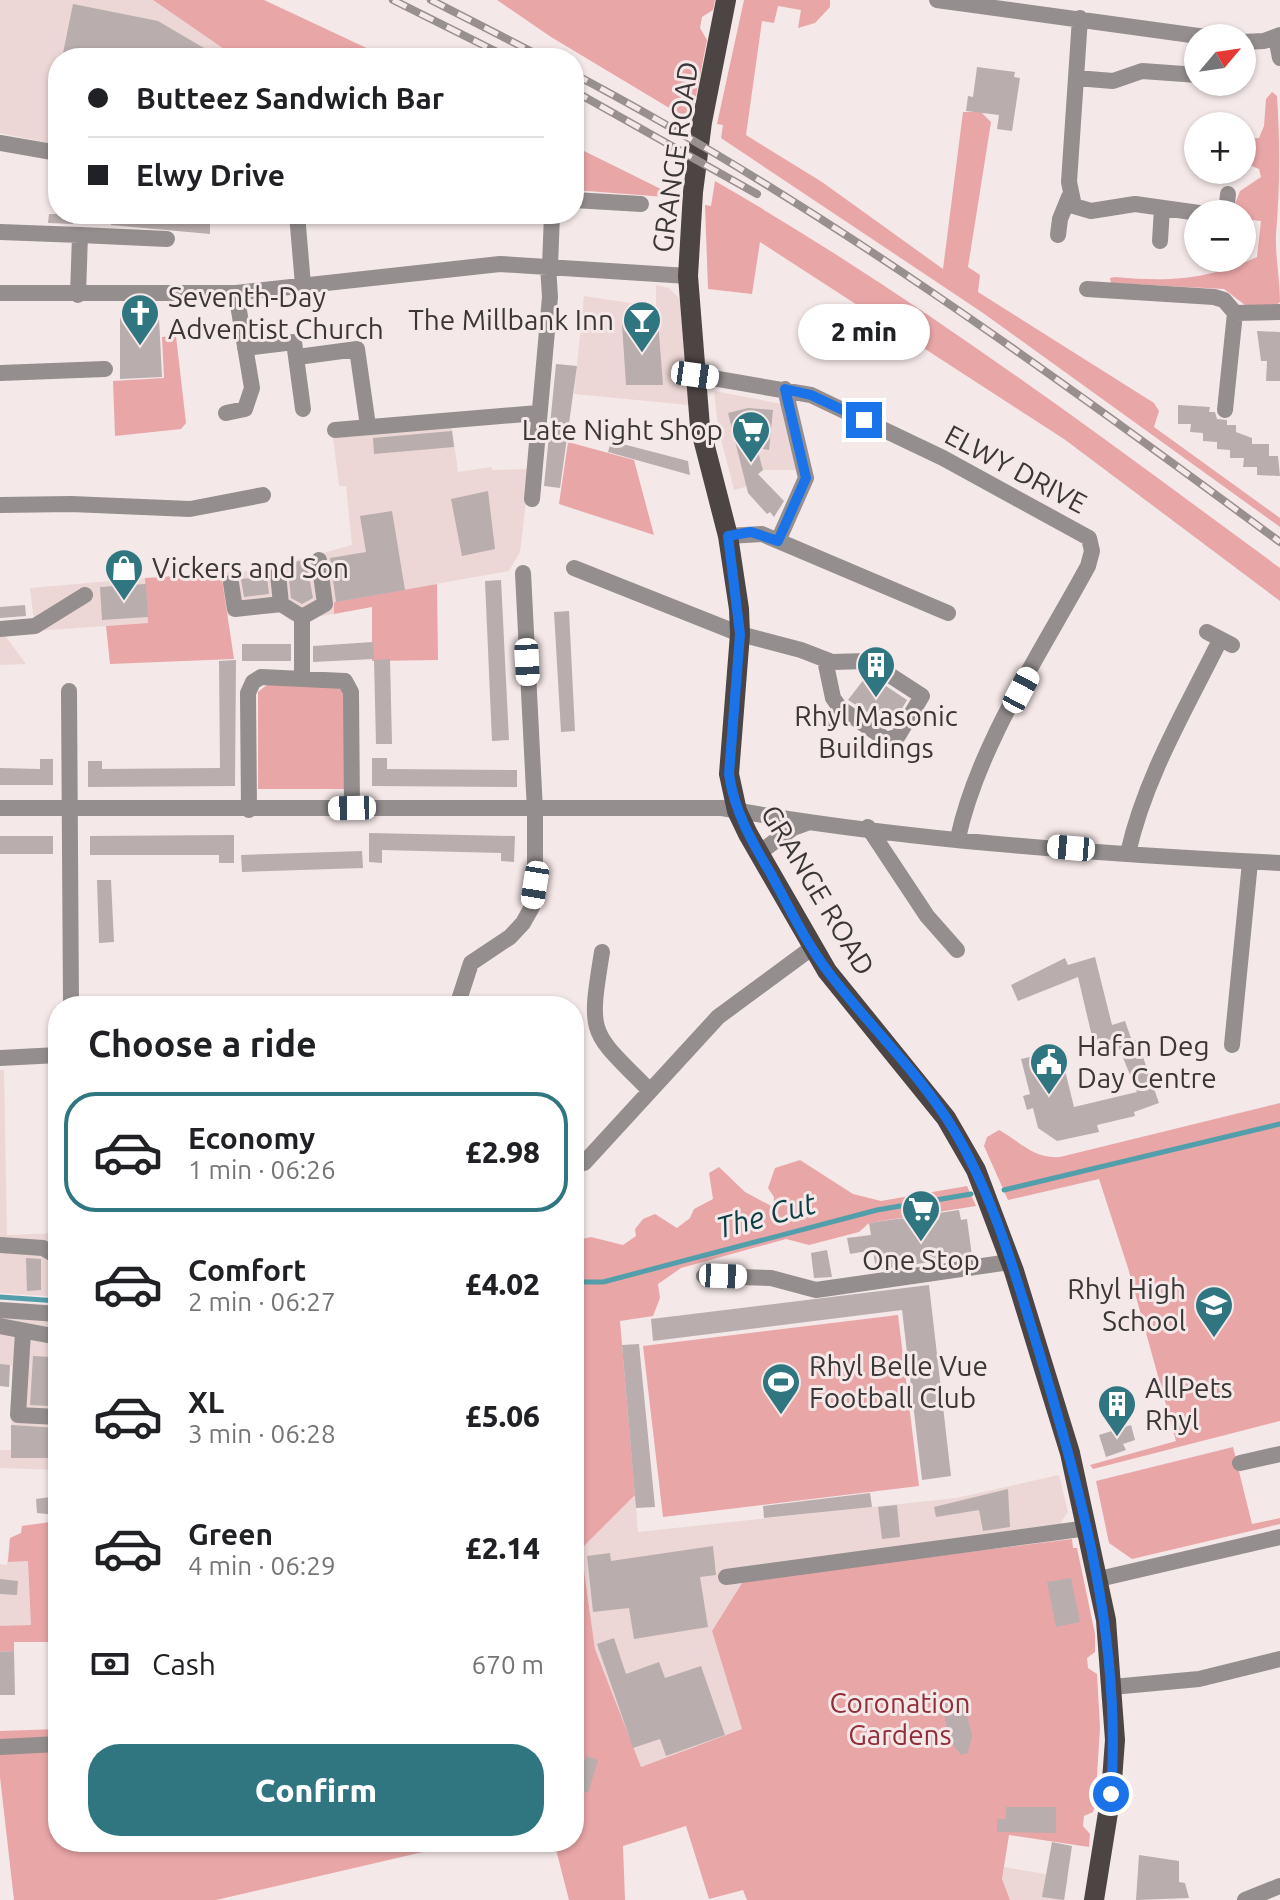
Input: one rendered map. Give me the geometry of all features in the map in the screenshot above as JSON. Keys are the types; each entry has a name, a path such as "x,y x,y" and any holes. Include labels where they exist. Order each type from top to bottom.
{"main road":[{"name":"GRANGE ROAD","path":"726,0 709,89 689,236 688,276 700,427 728,536 740,634 729,774 737,811 827,971 946,1118 976,1170 1010,1262 1070,1453 1099,1579 1115,1740 1111,1794 1094,1900"}],"street":[{"path":"937,0 1184,34"},
{"path":"1058,235 1060,219 1069,197 1080,18"},
{"path":"1256,40 1278,36 1280,58"},
{"path":"1076,78 1113,81 1142,71 1184,74"},
{"path":"0,143 48,151"},
{"path":"1227,200 1228,194"},
{"path":"1069,197 1074,206 1091,211 1135,204 1184,211"},
{"path":"584,201 641,204"},
{"path":"1160,241 1162,208"},
{"path":"298,224 303,285"},
{"path":"532,499 550,297 551,224"},
{"path":"0,232 167,239"},
{"path":"78,295 80,235"},
{"path":"0,293 236,293 500,264 688,276"},
{"path":"1087,289 1224,300 1235,313 1225,410"},
{"path":"226,413 245,409 250,399 236,293"},
{"path":"1235,313 1280,312"},
{"path":"245,348 294,342 303,409"},
{"path":"305,356 357,349 368,426"},
{"path":"0,373 105,369"},
{"name":"ELWY DRIVE","path":"695,375 811,395 943,458 1089,538 1092,551 1088,566 995,739 966,802 958,838"},
{"path":"778,541 806,478 785,389"},
{"path":"335,430 538,413"},
{"path":"0,505 71,504 190,509 263,495"},
{"path":"728,536 751,532 778,541 948,613"},
{"path":"302,617 325,604 319,560"},
{"path":"574,568 740,634 825,660 868,661 925,690 893,740 835,715 825,660"},
{"path":"459,996 464,974 471,963 510,937 532,907 535,811 523,573"},
{"path":"278,574 281,604"},
{"path":"231,583 235,609 281,604 302,617"},
{"path":"0,629 35,626 85,595"},
{"path":"302,617 302,677"},
{"path":"1128,853 1136,819 1151,780 1220,639"},
{"path":"249,810 248,693 253,682 261,677 345,681 351,692 352,808"},
{"path":"69,691 71,996"},
{"path":"0,808 737,811 958,838 1280,863"},
{"path":"759,853 780,836 809,822"},
{"path":"868,827 927,916 957,950"},
{"path":"1232,1045 1250,862"},
{"path":"584,1163 718,1017 813,947"},
{"path":"602,952 593,1022 606,1046 650,1091"},
{"path":"0,1058 48,1056"},
{"path":"0,1245 48,1251"},
{"path":"704,1276 771,1278 816,1290 1010,1262"},
{"path":"0,1310 48,1313"},
{"path":"0,1326 48,1336"},
{"path":"23,1332 18,1415 48,1416"},
{"path":"1240,1463 1280,1454"},
{"path":"726,1577 1088,1528"},
{"path":"1099,1579 1280,1537"},
{"path":"1112,1687 1199,1679 1280,1659"},
{"path":"0,1747 48,1745"},
{"path":"1245,1900 1280,1886"}],"shaded area":[{"path":"0,0 153,0 223,48 48,48 48,143 0,133"},
{"path":"656,285 669,288 682,301 689,405 574,394 584,296 656,307"},
{"path":"714,391 782,404 800,470 763,470 745,487 734,490 718,427"},
{"path":"452,427 458,472 492,467 492,470 530,469 520,552 509,571 334,602 334,614 291,621 280,613 227,616 221,573 261,570 352,545 346,486 339,486 333,438"},
{"path":"145,578 148,623 35,631 30,588"},
{"path":"0,634 4,634 26,664 0,665"},
{"path":"0,1070 4,1070 7,1235 48,1233 48,1296 0,1293"},
{"path":"0,1302 48,1304 48,1470 0,1468 0,1450 11,1450 12,1366 0,1364"},
{"path":"1059,1475 1068,1512 1061,1522 1064,1540 997,1547 712,1631 742,1729 641,1767 595,1649 584,1570 584,1546 635,1495 638,1532 956,1498"},
{"path":"48,1522 48,1560 31,1626 0,1626 0,1564 7,1565 10,1538 21,1533 22,1526"},
{"path":"1004,1867 1068,1878 1064,1900 1010,1900 1002,1879"}],"green space":[{"path":"153,0 264,0 367,48 223,48"},
{"path":"497,0 715,0 713,10 702,17 700,28 707,40 691,121 584,57 584,48 569,48"},
{"path":"744,0 830,0 830,7 815,23 798,28 801,10 778,6 774,23 762,21 746,135 822,182 943,269 963,112 981,112 991,122 968,267 980,275 978,292 1154,403 1159,411 1154,427 1280,518 1280,527 983,313 721,138 723,125 717,124"},
{"path":"1272,92 1277,96 1279,182 1276,242 1280,302 1275,306 1245,305 1224,289 1111,283 1110,278 1115,277 1171,279 1217,272 1256,272 1261,221 1256,220 1256,200 1237,200 1240,191 1256,184 1261,177 1256,168 1256,138 1259,138 1264,126 1266,99"},
{"path":"584,151 679,198 584,191"},
{"path":"715,181 861,270 932,318 1280,568 1280,601 1064,439 760,242 752,294 708,289 705,205 711,206"},
{"path":"176,336 186,423 181,429 115,436 113,381 164,378 162,337"},
{"path":"568,442 634,460 654,535 559,504"},
{"path":"221,573 234,659 110,664 106,626 148,623 145,578"},
{"path":"437,584 438,660 372,661 372,607 334,614 334,602"},
{"path":"268,684 340,684 346,695 346,789 258,789 258,692"},
{"name":"Rhyl High School","path":"1280,1103 1280,1421 1093,1469 1090,1465 1176,1441 1128,1268 1099,1179 1008,1200 984,1146 987,1137 999,1130 1035,1152 1060,1157"},
{"name":"Coronation Gardens","path":"800,1160 853,1194 881,1201 967,1186 976,1206 869,1223 859,1232 809,1245 786,1239 681,1268 658,1284 660,1298 653,1316 620,1321 635,1495 584,1546 584,1239 591,1237 623,1245 636,1236 635,1229 643,1219 655,1214 677,1228 690,1218 694,1209 713,1199 709,1173 719,1167 745,1192 773,1207 774,1197 768,1188 775,1168"},
{"name":"Rhyl Belle Vue Football Club","path":"898,1315 919,1486 663,1517 643,1346"},
{"path":"1233,1447 1252,1524 1280,1518 1280,1524 1132,1559 1109,1543 1096,1481"},
{"path":"48,1522 48,1642 14,1642 14,1651 0,1652 0,1626 31,1625 28,1561 8,1562 10,1538 21,1533 22,1526"},
{"name":"Coronation Gardens","path":"1072,1539 1073,1548 1077,1548 1095,1634 1095,1652 1087,1658 1088,1668 1097,1674 1100,1728 1095,1806 1093,1812 1084,1816 1083,1826 1090,1834 1089,1847 1009,1835 1002,1879 1010,1900 747,1900 743,1890 709,1899 686,1826 623,1846 625,1900 569,1900 557,1852 584,1852 584,1570 595,1649 641,1767 742,1729 712,1631 744,1580"},
{"path":"48,1729 48,1852 423,1852 216,1900 14,1900 0,1777 0,1731"}],"building":[{"path":"73,4 158,21 204,48 64,48"},
{"path":"977,67 1015,72 1014,77 1020,78 1012,131 997,129 999,115 966,111 968,96 973,97"},
{"path":"210,224 210,234 111,225"},
{"name":"Seventh-Day Adventist Church","path":"120,318 159,318 162,377 120,379"},
{"name":"The Millbank Inn","path":"658,321 663,385 626,385 622,324"},
{"path":"1257,331 1280,332 1280,381 1266,381 1267,361 1261,361"},
{"path":"556,364 577,366 560,488 544,486"},
{"path":"1178,405 1210,407 1209,412 1215,412 1217,419 1227,420 1227,425 1236,425 1236,432 1252,438 1252,444 1269,444 1269,456 1278,456 1280,476 1257,475 1257,467 1243,467 1244,458 1230,458 1230,450 1217,449 1217,442 1203,441 1203,433 1190,432 1191,424 1178,424"},
{"path":"748,408 773,410 769,450 757,448 763,470 758,474 784,501 774,517 770,512 767,514 748,493 728,413"},
{"path":"452,431 454,447 374,454 373,438"},
{"path":"611,441 688,461 690,475 608,452"},
{"path":"488,491 495,549 462,556 451,499"},
{"path":"392,511 405,590 336,602 330,558 366,552 360,516"},
{"path":"306,560 313,598 302,604 291,598 288,570 295,569 294,562"},
{"path":"267,577 269,594 244,597 241,579"},
{"path":"501,580 509,740 492,741 485,581"},
{"name":"Vickers and Son","path":"146,584 148,617 102,620 100,587"},
{"path":"25,605 26,616 0,618 0,607"},
{"path":"569,611 575,731 561,732 554,612"},
{"path":"373,642 374,659 313,662 313,646"},
{"path":"242,644 291,644 291,661 242,661"},
{"path":"390,659 392,744 376,744 374,660"},
{"path":"236,660 235,786 88,787 88,761 102,761 102,769 220,768 219,661"},
{"name":"Rhyl Masonic Buildings","path":"868,674 907,700 891,727 848,700"},
{"path":"372,758 387,758 387,769 517,770 517,787 372,786"},
{"path":"40,759 53,759 53,785 0,785 0,768 40,769"},
{"path":"369,833 515,836 514,862 501,861 501,853 382,850 382,863 369,862"},
{"path":"234,835 234,863 219,863 219,855 90,855 90,836"},
{"path":"0,836 53,836 53,854 0,854"},
{"path":"362,851 363,868 242,872 241,855"},
{"path":"97,880 111,880 114,942 99,943"},
{"path":"1095,957 1112,1025 1125,1021 1132,1041 1137,1040 1159,1103 1134,1112 1135,1116 1097,1125 1099,1132 1057,1141 1038,1128 1033,1108 1027,1110 1023,1096 1030,1094 1021,1059 1060,1050 1074,1107 1137,1092 1115,1038 1094,1045 1078,977 1018,1001 1011,985 1065,958 1068,965"},
{"name":"One Stop","path":"959,1210 961,1220 967,1219 972,1256 876,1270 873,1250 850,1254 847,1238 871,1235 869,1223"},
{"path":"827,1250 832,1277 814,1278 811,1253"},
{"path":"26,1258 41,1259 41,1290 27,1291"},
{"path":"929,1285 951,1476 922,1480 902,1310 653,1341 651,1319"},
{"path":"639,1344 655,1507 636,1508 622,1345"},
{"path":"33,1356 48,1357 48,1406 30,1405"},
{"path":"0,1364 10,1365 9,1387 0,1386"},
{"path":"11,1425 48,1427 48,1458 11,1458"},
{"name":"AllPets Rhyl","path":"1131,1425 1135,1440 1123,1444 1126,1450 1106,1457 1099,1435"},
{"path":"1008,1489 1010,1527 983,1531 979,1510 936,1517 934,1507"},
{"path":"870,1493 872,1507 764,1518 763,1506"},
{"path":"48,1497 48,1514 37,1513 36,1499"},
{"path":"897,1505 900,1537 882,1539 878,1507"},
{"path":"713,1546 716,1575 700,1577 708,1627 634,1639 629,1608 593,1612 587,1556 610,1553 611,1561"},
{"path":"1071,1578 1080,1622 1056,1627 1047,1582"},
{"path":"0,1579 18,1581 17,1595 0,1594"},
{"path":"614,1638 626,1674 659,1662 665,1678 701,1666 725,1735 666,1756 660,1739 633,1748 597,1644"},
{"path":"14,1651 15,1695 0,1695 0,1652"},
{"path":"963,1697 972,1736 968,1753 961,1755 950,1741 941,1702"},
{"path":"586,1756 598,1760 588,1793 584,1792"},
{"path":"1006,1807 1056,1807 1056,1833 997,1832 997,1819 1006,1819"},
{"path":"1052,1842 1072,1846 1064,1900 1042,1897"},
{"path":"1139,1855 1179,1861 1179,1882 1185,1883 1189,1898 1136,1900"}],"waterway":[{"name":"The Cut","path":"1004,1190 1280,1124"},
{"name":"The Cut","path":"584,1282 603,1282 877,1210 971,1194"},
{"name":"The Cut","path":"0,1297 48,1300"}],"railway":[{"path":"393,0 489,48"},
{"path":"431,0 525,48"},
{"path":"584,79 758,179 936,295 1280,542"},
{"path":"584,97 757,194"}],"place":[{"name":"Seventh-Day Adventist Church","path":"140,347"},
{"name":"The Millbank Inn","path":"642,354"},
{"name":"Late Night Shop","path":"751,464"},
{"name":"Vickers and Son","path":"124,602"},
{"name":"Rhyl Masonic Buildings","path":"876,699"},
{"name":"Hafan Deg Day Centre","path":"1049,1096"},
{"name":"One Stop","path":"921,1243"},
{"name":"Rhyl High School","path":"1214,1339"},
{"name":"Rhyl Belle Vue Football Club","path":"781,1416"},
{"name":"AllPets Rhyl","path":"1117,1438"}],"route":[{"path":"864,420 811,395 785,389 805,472 805,484 778,541 751,532 728,536 740,634 729,774 731,793 748,834 827,971 946,1118 976,1170 990,1204 1070,1453 1099,1579 1111,1661 1115,1740 1111,1794"}]}
